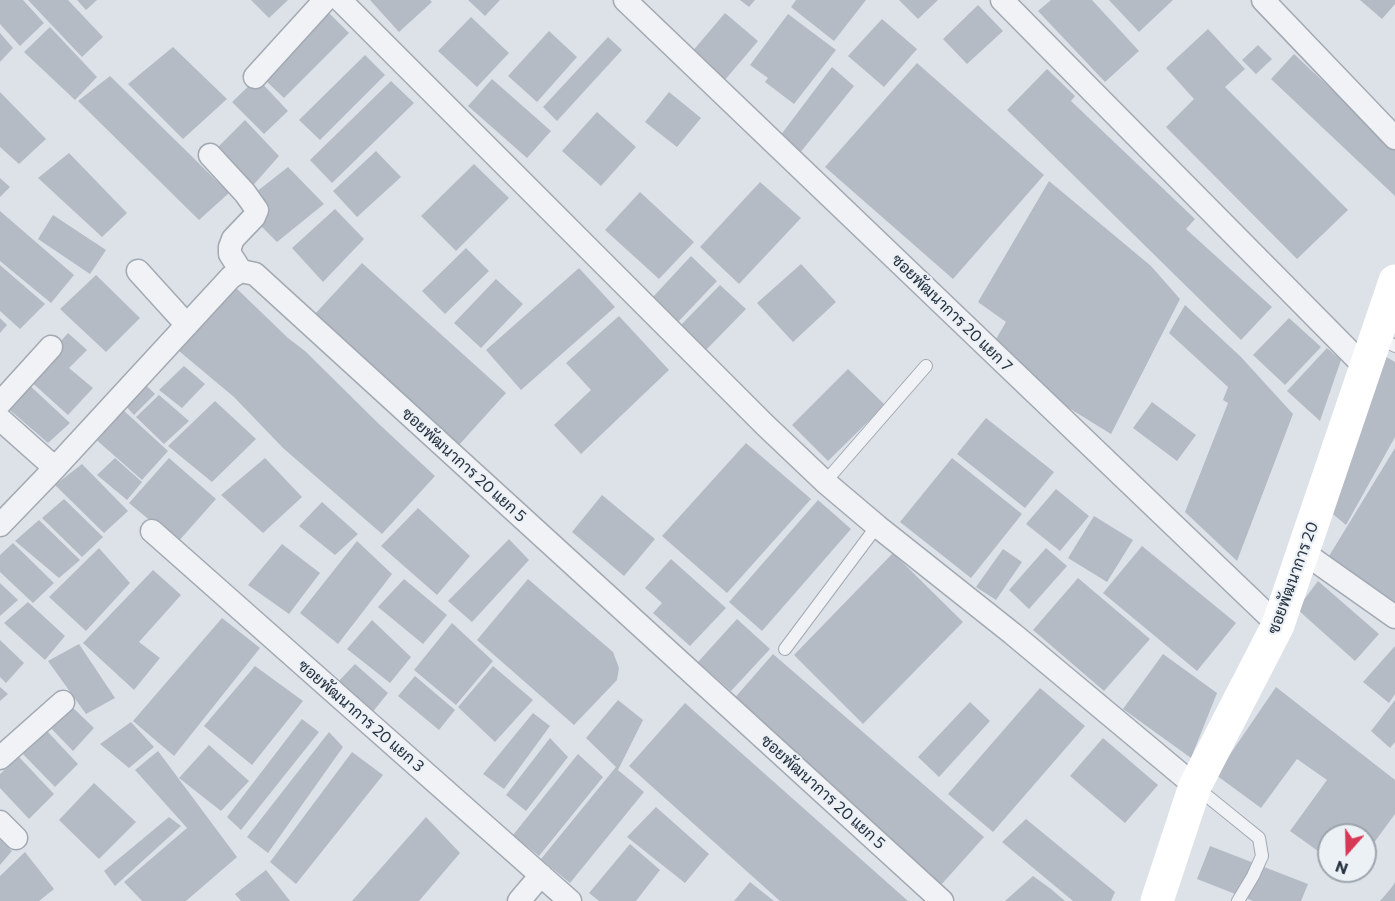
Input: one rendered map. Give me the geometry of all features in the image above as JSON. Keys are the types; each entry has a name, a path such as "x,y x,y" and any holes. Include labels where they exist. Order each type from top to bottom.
{"street":[{"path":"255,77 325,0"},
{"path":"340,0 765,425 825,482 1013,634 1195,786"},
{"name":"ซอยพัฒนาการ 20 แยก 7","path":"626,0 1278,625"},
{"path":"1002,0 1365,367"},
{"path":"1263,0 1395,138"},
{"path":"0,525 56,468 231,277 241,271 230,254 230,247 233,239 254,217 257,210 245,193 210,155"},
{"path":"138,271 187,325"},
{"name":"ซอยพัฒนาการ 20 แยก 5","path":"241,271 255,274 942,901"},
{"name":"ซอยพัฒนาการ 20","path":"1157,901 1195,786 1278,625 1365,367 1386,341 1395,280"},
{"path":"0,404 51,347"},
{"path":"0,419 56,468"},
{"name":"ซอยพัฒนาการ 20 แยก 3","path":"152,531 570,901"},
{"path":"1303,552 1395,617"},
{"path":"0,758 63,702"},
{"path":"0,822 16,838"},
{"path":"519,901 541,875"}],"lane":[{"path":"825,482 926,366"},
{"path":"785,649 877,526"},
{"path":"1195,786 1259,838 1262,856 1238,901"}],"building":[{"path":"0,0 23,0 44,23 20,46 0,24"},
{"path":"28,0 68,0 103,37 82,57"},
{"path":"77,0 97,0 86,10"},
{"path":"251,0 288,0 269,18"},
{"path":"370,0 430,0 432,2 399,32"},
{"path":"468,0 500,0 485,16"},
{"path":"740,0 755,0 749,7"},
{"path":"796,0 866,0 834,41 791,7"},
{"path":"899,0 938,0 918,19"},
{"path":"1051,0 1092,0 1139,51 1105,82 1038,11"},
{"path":"1109,0 1173,0 1139,32"},
{"path":"1360,0 1395,0 1395,4 1382,19"},
{"path":"978,5 1003,31 967,64 943,39"},
{"path":"329,13 349,33 284,98 264,79"},
{"path":"725,13 758,41 724,81 691,53"},
{"path":"788,14 836,50 794,104 765,82 768,78 750,65"},
{"path":"471,17 509,53 477,87 438,51"},
{"path":"882,19 917,49 884,87 848,56"},
{"path":"50,27 97,77 75,100 24,52"},
{"path":"1208,29 1245,69 1225,87 1348,210 1297,259 1166,127 1194,99 1166,68"},
{"path":"549,31 577,57 537,102 508,76"},
{"path":"0,33 13,48 0,62"},
{"path":"608,37 622,50 557,121 543,107"},
{"path":"1258,45 1272,59 1256,74 1242,60"},
{"path":"173,47 227,99 183,139 128,84"},
{"path":"1294,54 1395,149 1395,196 1271,79"},
{"path":"365,55 385,75 320,140 299,120"},
{"path":"917,63 1044,175 953,279 825,167"},
{"path":"832,67 854,86 799,154 780,136"},
{"path":"1047,69 1075,96 1071,101 1195,219 1186,229 1272,307 1241,340 1007,110"},
{"path":"110,76 229,193 199,220 78,101"},
{"path":"257,78 288,111 264,134 232,102"},
{"path":"492,79 551,131 527,158 468,106"},
{"path":"391,81 414,103 332,183 310,160"},
{"path":"0,92 46,139 19,164 0,147"},
{"path":"669,92 701,118 677,147 645,122"},
{"path":"597,112 636,147 601,186 562,151"},
{"path":"245,120 279,156 249,190 210,155"},
{"path":"376,151 401,177 357,217 333,191"},
{"path":"69,153 127,213 102,237 38,178"},
{"path":"474,164 509,198 456,251 421,216"},
{"path":"288,167 324,204 277,242 255,220 251,196"},
{"path":"0,178 10,187 0,197"},
{"path":"1049,181 1151,266 1180,299 1111,434 1064,405 996,339 1006,322 978,302"},
{"path":"760,182 801,218 739,284 700,247"},
{"path":"640,192 694,242 659,279 605,230"},
{"path":"335,209 364,239 323,282 292,248"},
{"path":"0,211 74,275 51,303 0,261"},
{"path":"53,215 106,250 90,274 38,239"},
{"path":"466,248 489,271 445,314 422,291"},
{"path":"691,256 717,281 678,322 652,298"},
{"path":"362,263 506,393 459,445 315,314"},
{"path":"801,264 836,302 793,342 757,303"},
{"path":"0,265 45,304 20,329 0,311"},
{"path":"579,268 615,307 521,390 486,350"},
{"path":"96,275 140,318 106,352 60,309"},
{"path":"496,279 523,304 481,348 454,323"},
{"path":"232,284 435,476 382,534 283,448 234,397 173,346"},
{"path":"720,285 746,309 706,350 680,326"},
{"path":"1185,305 1241,357 1293,414 1237,561 1185,512 1228,403 1223,400 1228,387 1169,333"},
{"path":"619,316 669,370 581,454 554,425 591,390 566,363"},
{"path":"0,318 7,325 0,333"},
{"path":"1289,318 1321,347 1285,385 1253,355"},
{"path":"68,333 87,350 69,368 93,388 68,415 28,379"},
{"path":"1327,348 1341,360 1320,421 1287,391"},
{"path":"1383,355 1395,362 1395,437 1346,525 1328,510"},
{"path":"184,366 205,384 182,408 159,390"},
{"path":"848,369 885,405 828,461 792,425"},
{"path":"142,381 155,394 134,415 121,401"},
{"path":"26,382 70,423 48,443 4,405"},
{"path":"159,395 189,421 164,444 136,417"},
{"path":"215,401 256,439 212,482 168,446"},
{"path":"1152,402 1196,435 1177,461 1133,428"},
{"path":"121,408 168,451 142,480 92,436"},
{"path":"986,418 1054,472 1025,508 957,454"},
{"path":"746,443 811,499 727,593 662,536"},
{"path":"1395,448 1395,603 1326,561"},
{"path":"115,458 142,482 127,500 97,475"},
{"path":"169,458 216,499 177,543 129,503"},
{"path":"265,458 302,497 263,533 221,495"},
{"path":"952,458 1022,514 971,578 900,522"},
{"path":"82,464 128,511 104,533 55,485"},
{"path":"1056,489 1089,516 1060,551 1026,524"},
{"path":"602,495 655,539 624,576 572,532"},
{"path":"64,499 103,537 82,557 42,518"},
{"path":"818,500 851,529 762,631 729,602"},
{"path":"322,502 358,534 335,555 299,526"},
{"path":"418,508 470,556 437,595 381,546"},
{"path":"1094,516 1133,540 1107,582 1068,558"},
{"path":"39,520 80,560 59,578 15,541"},
{"path":"509,539 529,560 472,622 448,601"},
{"path":"357,541 392,574 338,644 300,613"},
{"path":"13,543 54,583 33,603 0,572 0,555"},
{"path":"282,544 320,573 289,614 248,585"},
{"path":"1142,546 1236,623 1197,671 1103,593"},
{"path":"99,548 130,583 86,631 49,597"},
{"path":"1046,548 1067,566 1029,609 1009,590"},
{"path":"1003,549 1022,562 996,600 976,587"},
{"path":"893,553 963,622 863,724 794,655"},
{"path":"671,559 726,608 690,646 653,613 662,603 645,588"},
{"path":"153,570 181,595 139,642 160,658 134,690 83,643"},
{"path":"1078,578 1150,639 1104,691 1033,630"},
{"path":"404,579 447,615 423,644 378,607"},
{"path":"528,579 613,652 619,668 617,680 574,725 477,640"},
{"path":"1318,581 1379,634 1355,661 1297,609"},
{"path":"0,583 18,600 0,616"},
{"path":"28,602 65,636 45,660 4,623"},
{"path":"222,618 260,648 174,756 133,721"},
{"path":"737,619 770,649 731,691 698,662"},
{"path":"372,620 411,657 390,683 347,649"},
{"path":"452,623 493,661 456,705 414,670"},
{"path":"0,640 24,663 6,683 0,677"},
{"path":"79,644 115,698 86,714 48,661"},
{"path":"1395,646 1395,694 1389,703 1363,682"},
{"path":"773,654 984,837 941,885 732,701"},
{"path":"1163,654 1217,693 1191,758 1123,709"},
{"path":"355,664 388,693 371,714 334,686"},
{"path":"255,666 303,701 252,765 204,726"},
{"path":"493,666 533,700 495,742 458,707"},
{"path":"415,676 455,710 439,730 398,696"},
{"path":"0,687 8,694 0,701"},
{"path":"1276,687 1395,780 1395,814 1377,839 1377,823 1317,823 1317,850 1290,831 1327,780 1297,759 1261,808 1216,775"},
{"path":"1040,688 1085,726 993,832 948,794"},
{"path":"618,700 643,720 618,770 644,792 570,883 541,859 616,767 586,738"},
{"path":"1395,700 1395,742 1390,748 1371,731"},
{"path":"970,702 990,721 939,777 918,757"},
{"path":"68,703 94,728 73,751 46,723"},
{"path":"685,703 908,901 780,901 629,766"},
{"path":"533,713 550,726 504,789 483,774"},
{"path":"302,719 319,732 241,830 227,817"},
{"path":"131,722 154,747 129,768 100,744"},
{"path":"46,730 78,764 55,787 22,753"},
{"path":"329,732 343,747 268,853 247,837"},
{"path":"550,738 568,757 526,811 506,795"},
{"path":"1103,738 1158,785 1125,823 1070,776"},
{"path":"209,745 249,781 221,811 179,778"},
{"path":"158,751 237,857 186,901 142,901 124,882 187,828 135,770"},
{"path":"352,752 383,775 296,884 270,862"},
{"path":"578,754 603,777 539,856 513,835"},
{"path":"19,757 54,794 29,819 0,788 0,774"},
{"path":"94,783 136,822 99,859 59,820"},
{"path":"656,807 709,854 685,883 627,837"},
{"path":"169,817 181,826 115,886 104,871"},
{"path":"426,817 460,853 419,901 352,901"},
{"path":"1026,819 1115,892 1111,901 1073,901 1002,842"},
{"path":"0,840 12,851 0,865"},
{"path":"630,844 660,870 636,901 599,901 589,893"},
{"path":"1210,846 1308,884 1301,901 1253,901 1197,879"},
{"path":"25,852 54,889 39,901 0,901 0,876"},
{"path":"266,870 290,901 241,901 235,894"},
{"path":"1033,876 1051,889 1065,901 1005,901"},
{"path":"750,882 774,901 734,901"},
{"path":"1395,882 1395,901 1380,901 1392,887"}]}
